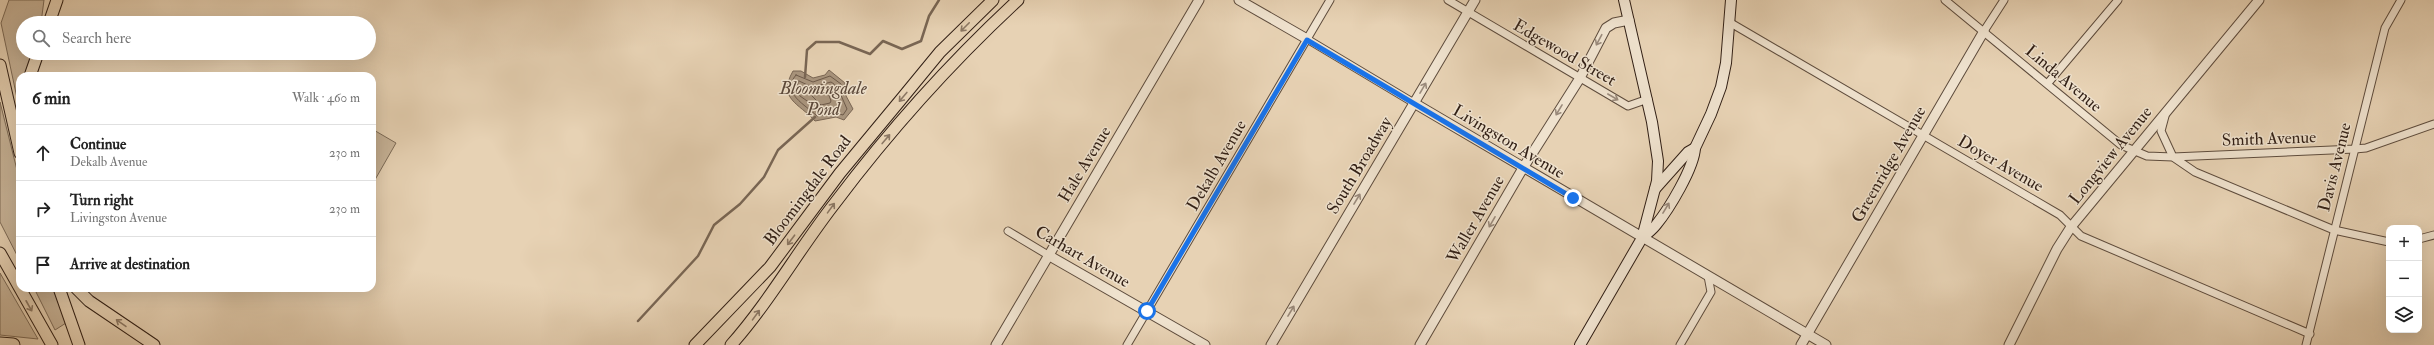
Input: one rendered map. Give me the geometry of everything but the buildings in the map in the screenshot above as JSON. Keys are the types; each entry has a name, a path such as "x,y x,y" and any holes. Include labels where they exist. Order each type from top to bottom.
{"highway":[{"path":"0,344 12,345"}],"main road":[{"path":"48,16 49,0"},
{"path":"51,16 57,0"},
{"name":"Bloomingdale Road","path":"695,345 770,268 840,174 884,119 940,52 993,0"},
{"name":"Bloomingdale Road","path":"731,345 768,297 835,203 867,162 977,38 1018,0"},
{"path":"1580,345 1642,238 1655,190 1657,155 1648,99 1624,0"},
{"path":"1642,238 1656,226 1677,190 1694,156 1695,148 1711,114 1721,87 1726,63 1731,0"},
{"path":"31,72 36,60"},
{"path":"1,68 16,135"},
{"path":"1655,190 1688,152 1695,148"},
{"path":"0,253 16,281"},
{"path":"22,292 52,345"},
{"path":"60,292 79,345"},
{"path":"80,292 89,301 154,345"}],"street":[{"name":"Hale Avenue","path":"996,345 1199,0"},
{"name":"Livingston Avenue","path":"1239,0 1826,345"},
{"name":"Dekalb Avenue","path":"1127,345 1330,0"},
{"name":"Edgewood Street","path":"1448,0 1628,106 1648,99"},
{"name":"South Broadway","path":"1271,345 1474,0"},
{"name":"Linda Avenue","path":"1945,0 2048,83 2120,145 2147,156 2173,157"},
{"name":"Greenridge Avenue","path":"1801,345 1984,31 2004,0"},
{"path":"2048,83 2118,0"},
{"name":"Longview Avenue","path":"2009,345 2057,249 2071,227 2259,0"},
{"name":"Davis Avenue","path":"2306,345 2310,334 2334,230 2385,28 2401,0"},
{"name":"Waller Avenue","path":"1420,345 1523,168 1580,78 1606,28 1614,23 1629,20"},
{"name":"Doyer Avenue","path":"1729,22 2060,215 2081,236 2206,287 2310,334"},
{"path":"2167,110 2161,131 2173,157 2195,172 2334,230 2386,241"},
{"name":"Smith Avenue","path":"2173,157 2366,148 2434,124"},
{"name":"Carhart Avenue","path":"1008,232 1205,345"},
{"path":"2422,238 2434,235"},
{"path":"1680,345 1711,292 1708,276"}],"shaded area":[{"path":"9,0 44,0 42,16 16,16 16,60 31,60 26,72 16,72 16,93 1,23"},
{"path":"0,102 16,166 16,253 0,222"},
{"path":"376,131 396,143 376,178"},
{"path":"0,273 38,339 0,335"},
{"path":"36,292 54,292 66,323 55,330"}],"water":[{"name":"Bloomingdale Pond","path":"829,70 845,83 844,92 853,109 844,120 836,117 815,121 792,100 787,88 789,80 793,71 801,71 813,78 825,75"}],"waterway":[{"path":"805,77 807,50 816,42 839,42 870,54 883,41 902,49 921,41 929,16 939,0"},
{"path":"638,321 698,256 714,225 740,204 764,177 778,150 815,117"}],"route":[{"path":"1147,311 1307,40 1573,198"}]}
